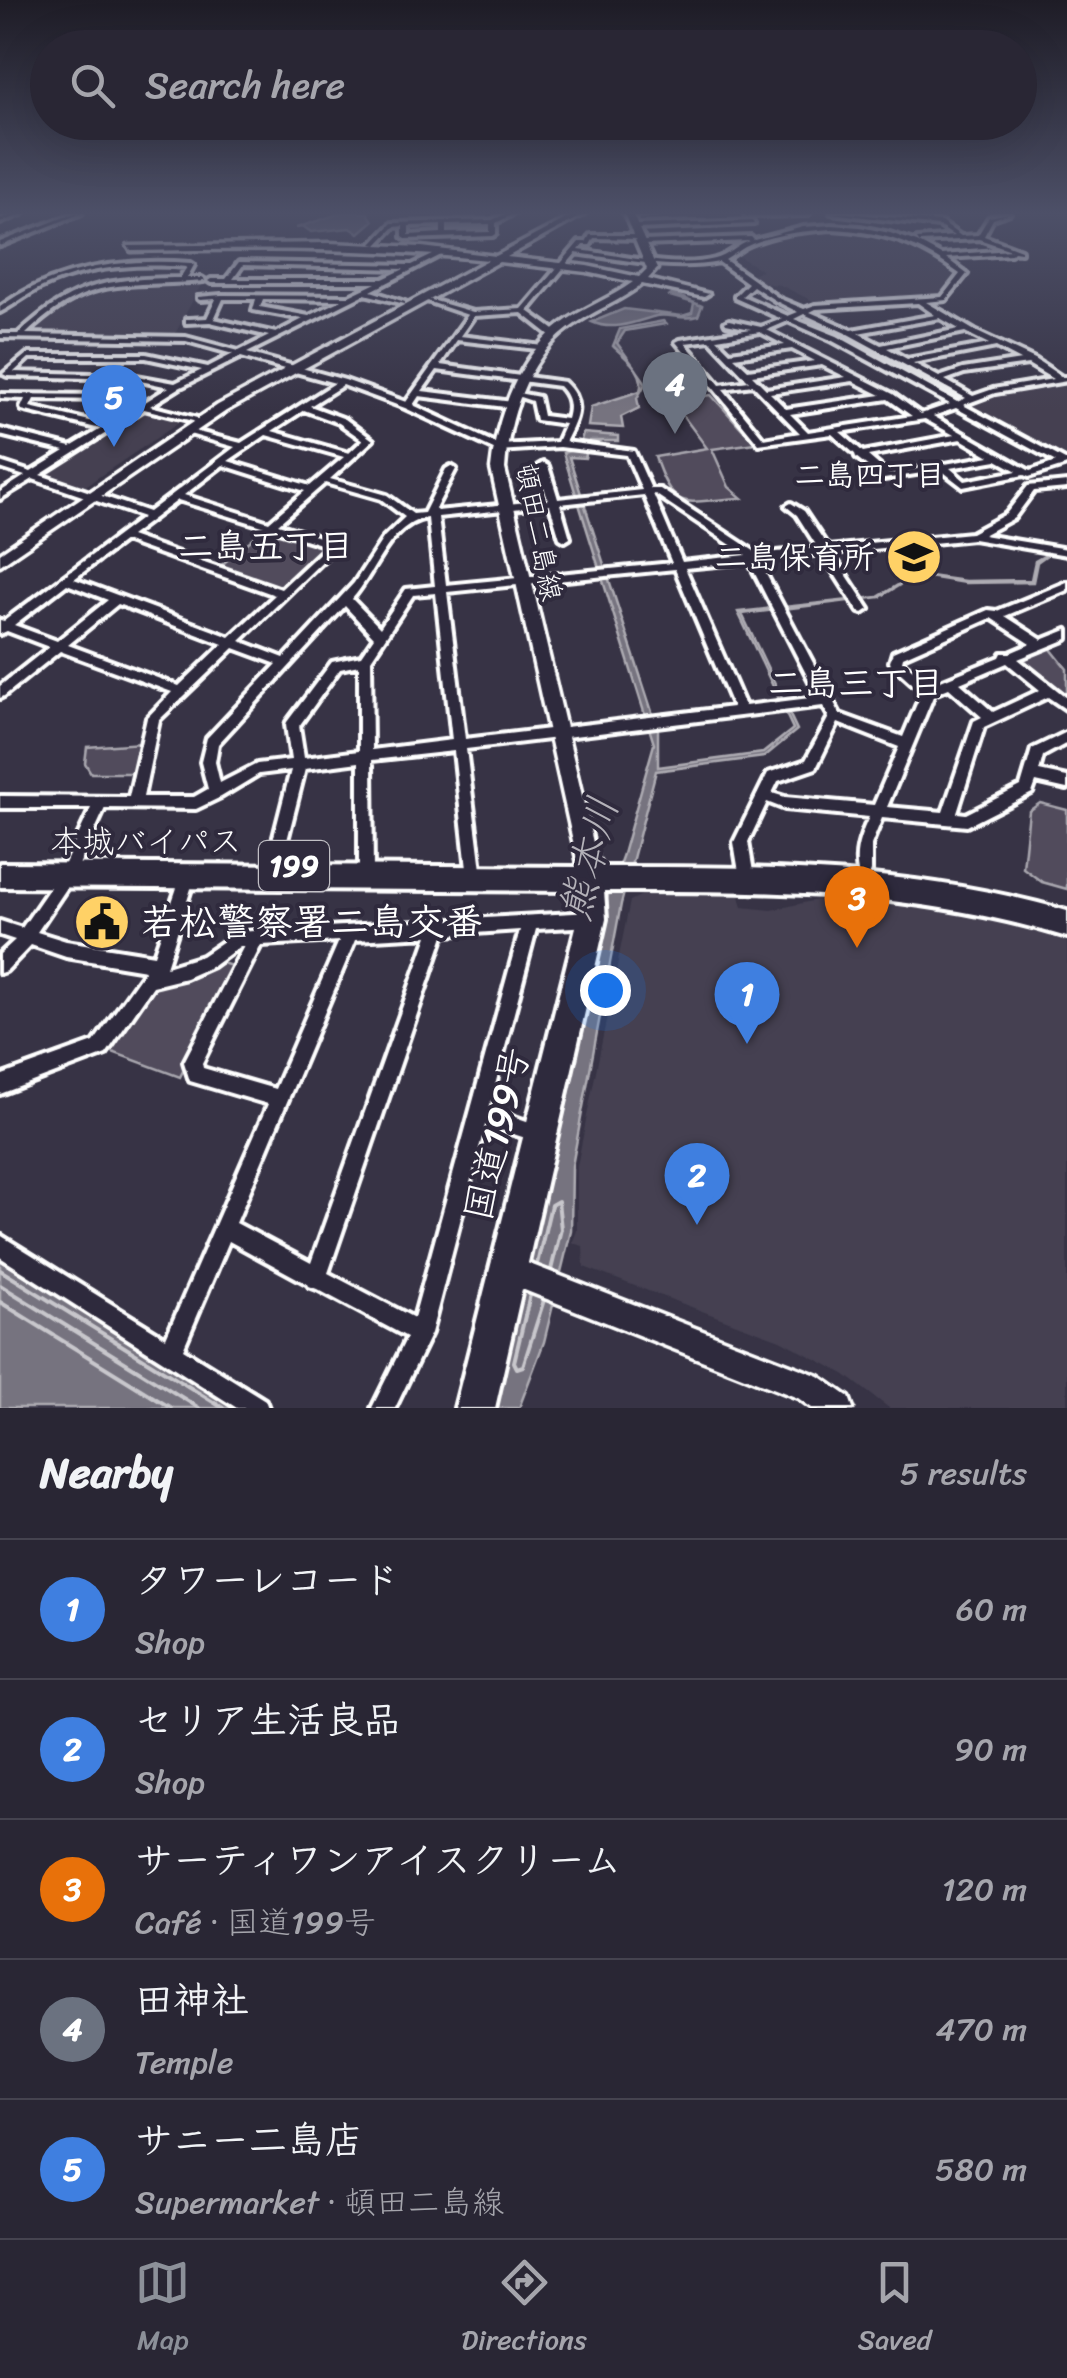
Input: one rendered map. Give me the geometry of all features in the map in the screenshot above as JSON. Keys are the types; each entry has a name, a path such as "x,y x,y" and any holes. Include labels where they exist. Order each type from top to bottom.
{"highway":[{"name":"本城バイパス","path":"0,863 188,876 273,871"},
{"name":"本城バイパス","path":"0,875 70,869 612,873"},
{"name":"199","path":"612,873 864,871 972,886 1067,912"},
{"name":"国道199号","path":"475,1408 592,919 612,873"},
{"name":"199","path":"746,873 970,897 1067,924"}],"main road":[{"path":"0,552 191,425 291,364 451,279"},
{"path":"291,364 457,279"},
{"name":"頓田二島線","path":"612,873 556,732 506,506 498,448 516,400 554,334 643,279"},
{"path":"647,279 705,292"},
{"path":"0,560 89,494"},
{"path":"508,1270 808,1387 838,1408"}],"street":[{"path":"0,310 14,298 64,279"},
{"path":"268,279 256,308 307,318"},
{"path":"20,336 50,305 105,282 281,279"},
{"path":"328,279 383,281"},
{"path":"0,496 176,386 388,279"},
{"path":"524,311 549,279"},
{"path":"748,279 970,398"},
{"path":"962,279 953,283 944,299 841,306 806,312 762,330 678,344 762,442 923,417 970,398 1064,379"},
{"path":"728,322 762,330 795,346 1026,472 1037,474 1064,463 876,359 790,317 737,297 753,282"},
{"path":"364,290 402,303"},
{"path":"210,320 220,297"},
{"path":"200,298 350,298"},
{"path":"423,298 472,314 524,311 554,334"},
{"path":"920,301 963,330 1064,379"},
{"path":"841,306 879,324"},
{"path":"408,406 472,314"},
{"path":"851,332 940,316"},
{"path":"188,321 210,320 274,335"},
{"path":"878,348 963,330"},
{"path":"0,336 186,340 291,364 408,406 498,448 560,444 631,453 741,712"},
{"path":"105,375 134,337"},
{"path":"456,338 543,348"},
{"path":"712,338 806,435"},
{"path":"905,362 998,345"},
{"path":"729,356 795,346"},
{"path":"842,371 890,355"},
{"path":"176,386 105,375 8,374 27,356 157,358 208,369"},
{"path":"938,380 1032,361"},
{"path":"747,373 825,362"},
{"path":"435,367 528,378 568,388 574,412 560,444"},
{"path":"764,392 855,378"},
{"path":"2,627 242,446 342,382"},
{"path":"716,388 755,382"},
{"path":"418,392 536,399 539,418 571,422"},
{"path":"0,396 111,398 144,405 242,446"},
{"path":"31,396 25,408 107,428"},
{"path":"784,412 890,396"},
{"path":"270,526 369,440 342,420 302,406"},
{"path":"0,432 71,450"},
{"path":"263,432 351,456"},
{"path":"835,432 887,477 998,457"},
{"path":"860,454 962,437"},
{"path":"222,462 312,490"},
{"path":"0,466 151,516"},
{"path":"544,466 565,538"},
{"path":"943,467 963,484 1026,472"},
{"path":"451,469 430,512 475,873"},
{"path":"323,480 384,498 410,516"},
{"path":"972,536 1010,516 1032,488 1067,485"},
{"path":"216,793 208,762 212,742 346,599 377,562 388,539 410,516 658,491 750,558 823,701 835,717 906,744"},
{"path":"135,802 153,718 334,545 176,496"},
{"path":"791,506 801,513 863,609"},
{"path":"366,872 365,660 410,592 972,536 1067,552"},
{"path":"122,538 282,593"},
{"path":"66,580 286,664"},
{"path":"998,615 1067,586"},
{"path":"0,693 116,598"},
{"path":"346,599 380,636"},
{"path":"929,691 896,662 897,654 992,613 1038,642"},
{"path":"2,627 180,691"},
{"path":"864,871 864,845 929,691 1038,642 1067,634"},
{"path":"1006,656 1067,705"},
{"path":"273,871 300,765 291,740 292,725 336,665 365,660"},
{"path":"950,681 992,718"},
{"path":"948,818 979,724 1049,691"},
{"path":"0,802 196,803 258,769 823,701"},
{"path":"746,873 740,842 773,777 811,764 835,717"},
{"path":"764,794 785,803 967,820 1027,789 1038,753 1067,737"},
{"path":"1031,776 1067,784"},
{"path":"0,965 27,937 70,869 100,804"},
{"path":"0,1085 100,1048 154,972 188,876"},
{"path":"0,928 66,950 154,972 196,968 220,956 238,939 592,919"},
{"path":"383,1408 420,1333 530,923"},
{"path":"316,1280 438,929"},
{"path":"172,1352 351,932"},
{"path":"258,937 194,1062 196,1074 280,1099"},
{"path":"478,1114 541,1134"},
{"path":"226,1228 420,1333"},
{"path":"0,1245 256,1408"}],"shaded area":[{"path":"754,279 957,279 940,298 821,305 780,285"},
{"path":"203,281 174,336 25,333 53,306 105,284"},
{"path":"1067,382 1067,463 964,405 997,393"},
{"path":"711,395 755,443 712,449 729,487 742,498 685,501 669,489 655,457 707,448 672,401"},
{"path":"142,409 183,420 84,487 42,475"},
{"path":"265,528 326,548 282,590 218,568"},
{"path":"1047,644 1067,669 1067,699 1018,661 1017,657"},
{"path":"141,743 136,773 91,773 85,763 87,747"},
{"path":"1040,803 1067,810 1067,889 1042,882 1023,868 1029,811"},
{"path":"738,892 742,907 772,910 816,900 894,899 962,908 1067,939 1067,1408 889,1408 844,1374 780,1340 584,1267 583,1246 572,1243 577,1231 577,1166 630,901 644,894"},
{"path":"222,963 235,967 180,1077 104,1049 147,987"}],"water":[{"path":"673,294 702,306 698,316 687,318 661,315 617,326 592,322 624,309 682,316 692,313 694,303 670,296"},
{"path":"663,321 666,324 625,331 617,343 633,366 613,346 620,329"},
{"path":"635,368 646,383 637,398 639,408 621,417 623,428 588,426 591,407 640,391"},
{"path":"583,433 618,436 618,441 589,441 585,458 569,457 658,730 658,767 763,753 793,729 738,612 878,597 916,574 965,581 1031,580 1035,561 1051,552 1037,562 1033,582 965,583 916,575 880,597 742,614 797,730 764,757 656,771 621,904 572,1166 571,1231 544,1342 519,1408 494,1408 560,1127 600,918 654,744 563,453 579,448"},
{"path":"0,1259 242,1408 0,1408"}],"place":[{"name":"田神社","path":"675,434"},
{"name":"サニー二島店","path":"114,447"},
{"name":"二島保育所","path":"914,557"},
{"name":"若松警察署二島交番","path":"102,922"},
{"name":"サーティワンアイスクリーム","path":"857,948"},
{"name":"タワーレコード","path":"747,1044"},
{"name":"セリア生活良品","path":"697,1225"}],"district":[{"name":"二島四丁目","path":"870,475"},
{"name":"二島五丁目","path":"266,546"},
{"name":"二島三丁目","path":"856,683"}],"water label":[{"name":"熊本川","path":"589,859"}]}
